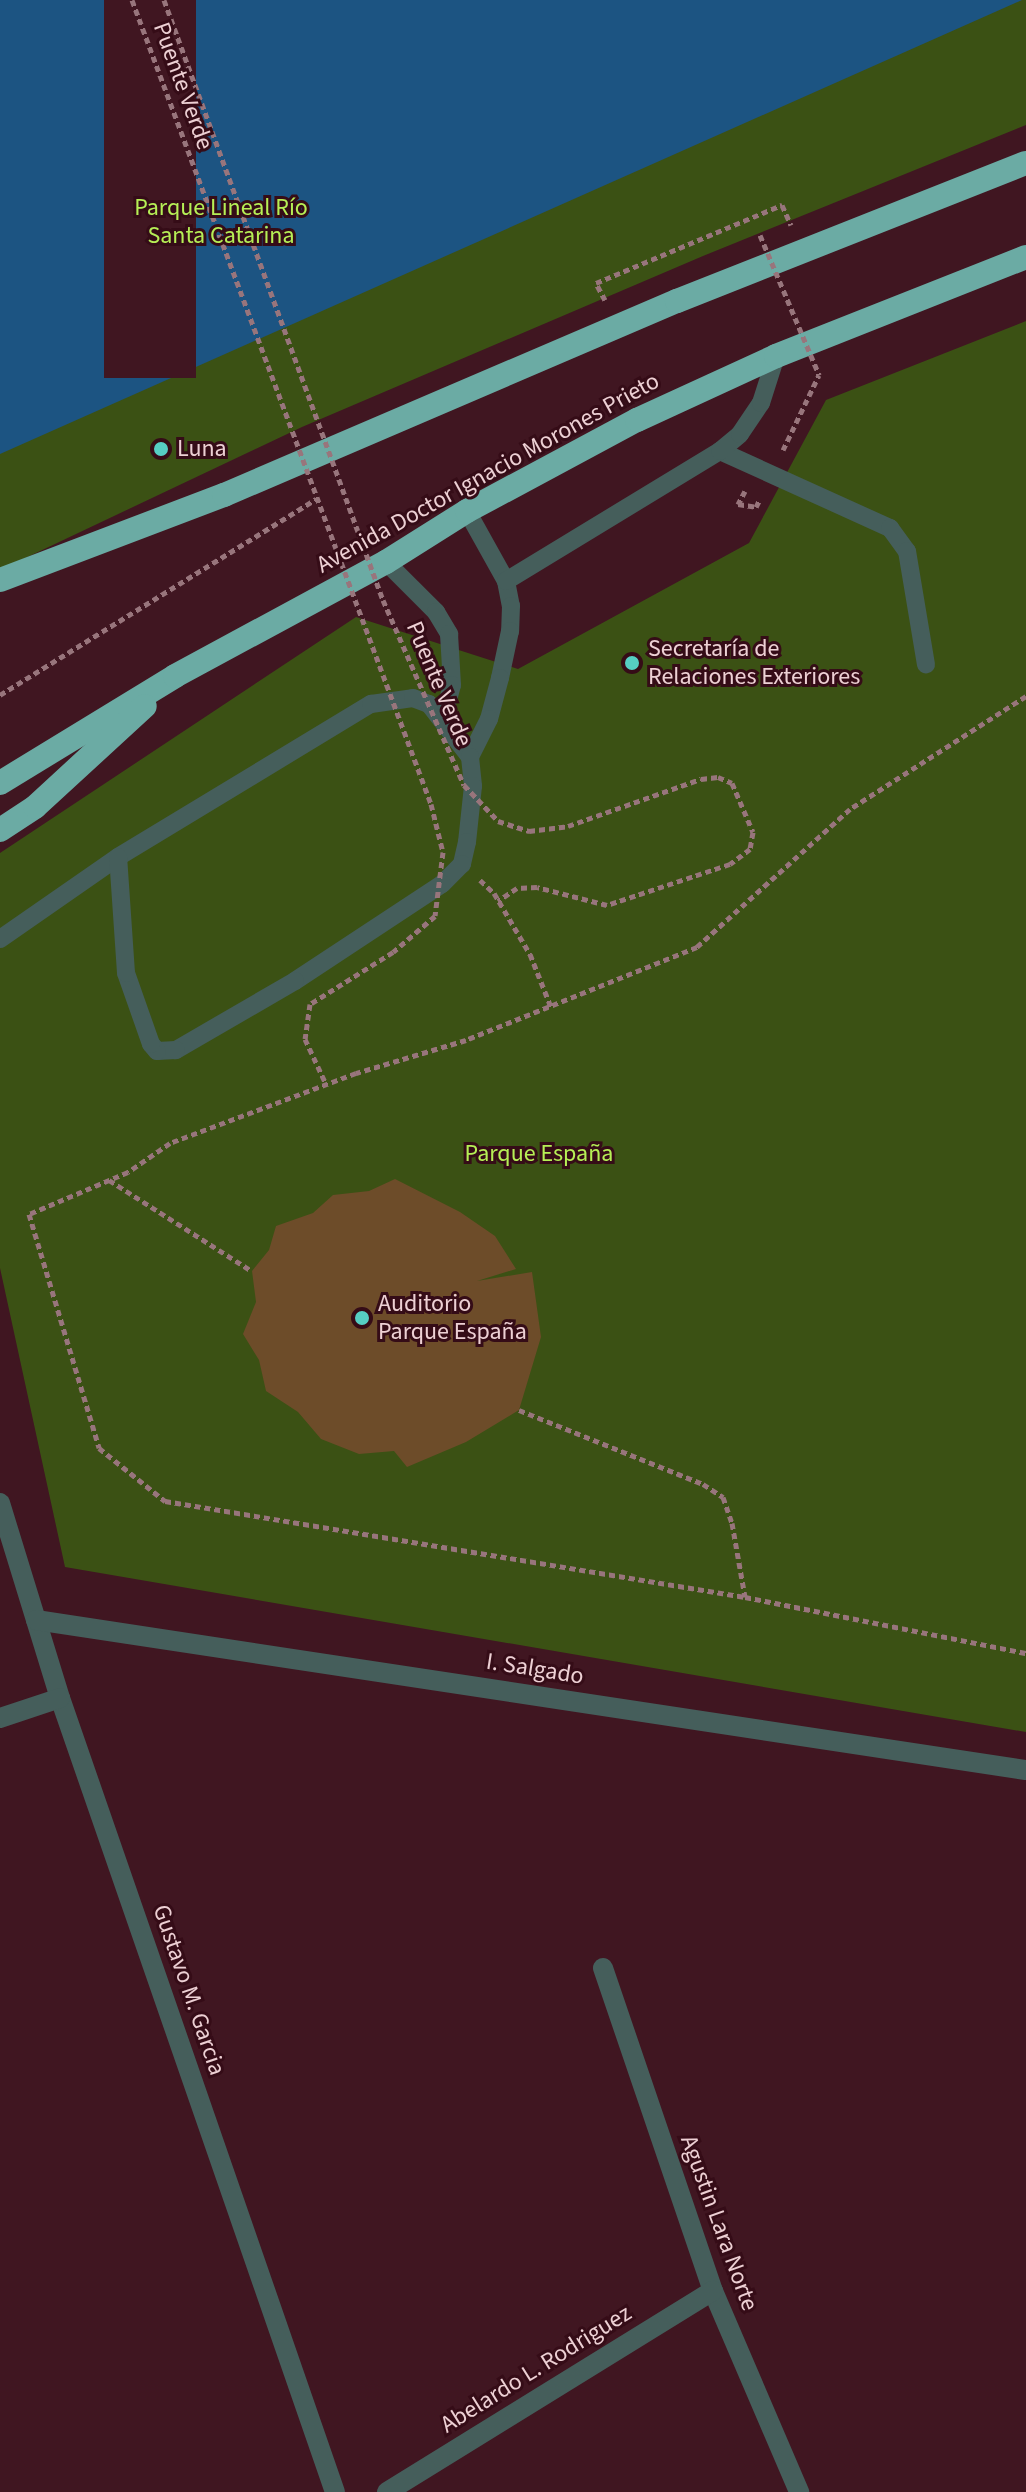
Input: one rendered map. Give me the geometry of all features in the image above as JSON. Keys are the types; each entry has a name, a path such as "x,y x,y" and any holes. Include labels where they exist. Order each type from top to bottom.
{"highway":[{"path":"0,580 224,495 677,301 1026,163"},
{"name":"Avenida Doctor Ignacio Morones Prieto","path":"0,783 175,676 386,562 467,511 637,420 776,356 1026,257"},
{"path":"0,830 35,807 68,778 175,676"}],"street":[{"name":"Gustavo M. Garcia","path":"0,1503 60,1698 335,2492"},
{"name":"I. Salgado","path":"36,1620 1026,1770"},
{"path":"0,1718 60,1698"},
{"name":"Agustin Lara Norte","path":"603,1968 713,2291 799,2492"},
{"name":"Abelardo L. Rodriguez","path":"387,2492 713,2291"}],"lane":[{"path":"506,581 720,451 740,434 761,403 770,384 776,356"},
{"path":"720,451 890,528 907,551 926,664"},
{"path":"467,511 506,581 510,631 489,719 470,757"},
{"path":"386,562 436,612 449,634 453,659 452,685 443,719"},
{"path":"0,939 118,857 371,704 413,698 429,704 470,757 473,786 462,864 426,896 295,981 176,1050 157,1051 151,1044 126,973 118,857"}],"path":[{"name":"Puente Verde","path":"132,0 431,804 443,852 435,916 393,952 310,1004 305,1039 326,1084"},
{"name":"Puente Verde","path":"164,0 383,600 464,785 498,821 529,831 568,826 701,779 718,777 732,783 753,832 750,849 730,864 607,905 537,887 517,888 498,901"},
{"path":"620,297 606,303 596,283 782,205 803,251"},
{"path":"746,242 760,235 819,375"},
{"path":"0,695 316,499"},
{"path":"1026,696 978,731 850,809 697,947 466,1040 382,1064 170,1143 128,1172 29,1214 99,1448 165,1501 745,1597 1026,1653"},
{"path":"462,864 498,901 530,954 551,1007"},
{"path":"109,1180 252,1271"},
{"path":"519,1410 703,1484 723,1497 732,1523 745,1597"}],"green space":[{"name":"Parque Lineal Río Santa Catarina","path":"0,0 1026,0 1026,125 703,256 302,427 0,570"},
{"name":"Parque España","path":"1026,321 1026,1732 65,1567 0,1268 0,853 356,617 518,669 749,543 826,400"}],"water":[{"name":"Parque Lineal Río Santa Catarina","path":"0,0 1022,0 0,454"}],"pier":[{"path":"104,0 196,0 196,378 104,378"}],"building":[{"name":"Auditorio Parque España","path":"395,1179 460,1212 495,1236 516,1269 477,1281 532,1272 541,1337 519,1410 466,1442 407,1467 394,1451 359,1454 321,1439 298,1412 266,1391 259,1360 243,1334 256,1302 252,1271 269,1250 276,1226 313,1213 333,1195 369,1191"}],"place":[{"name":"Luna","path":"161,449"},
{"name":"Secretaría de Relaciones Exteriores","path":"632,663"},
{"name":"Auditorio Parque España","path":"362,1318"}]}
